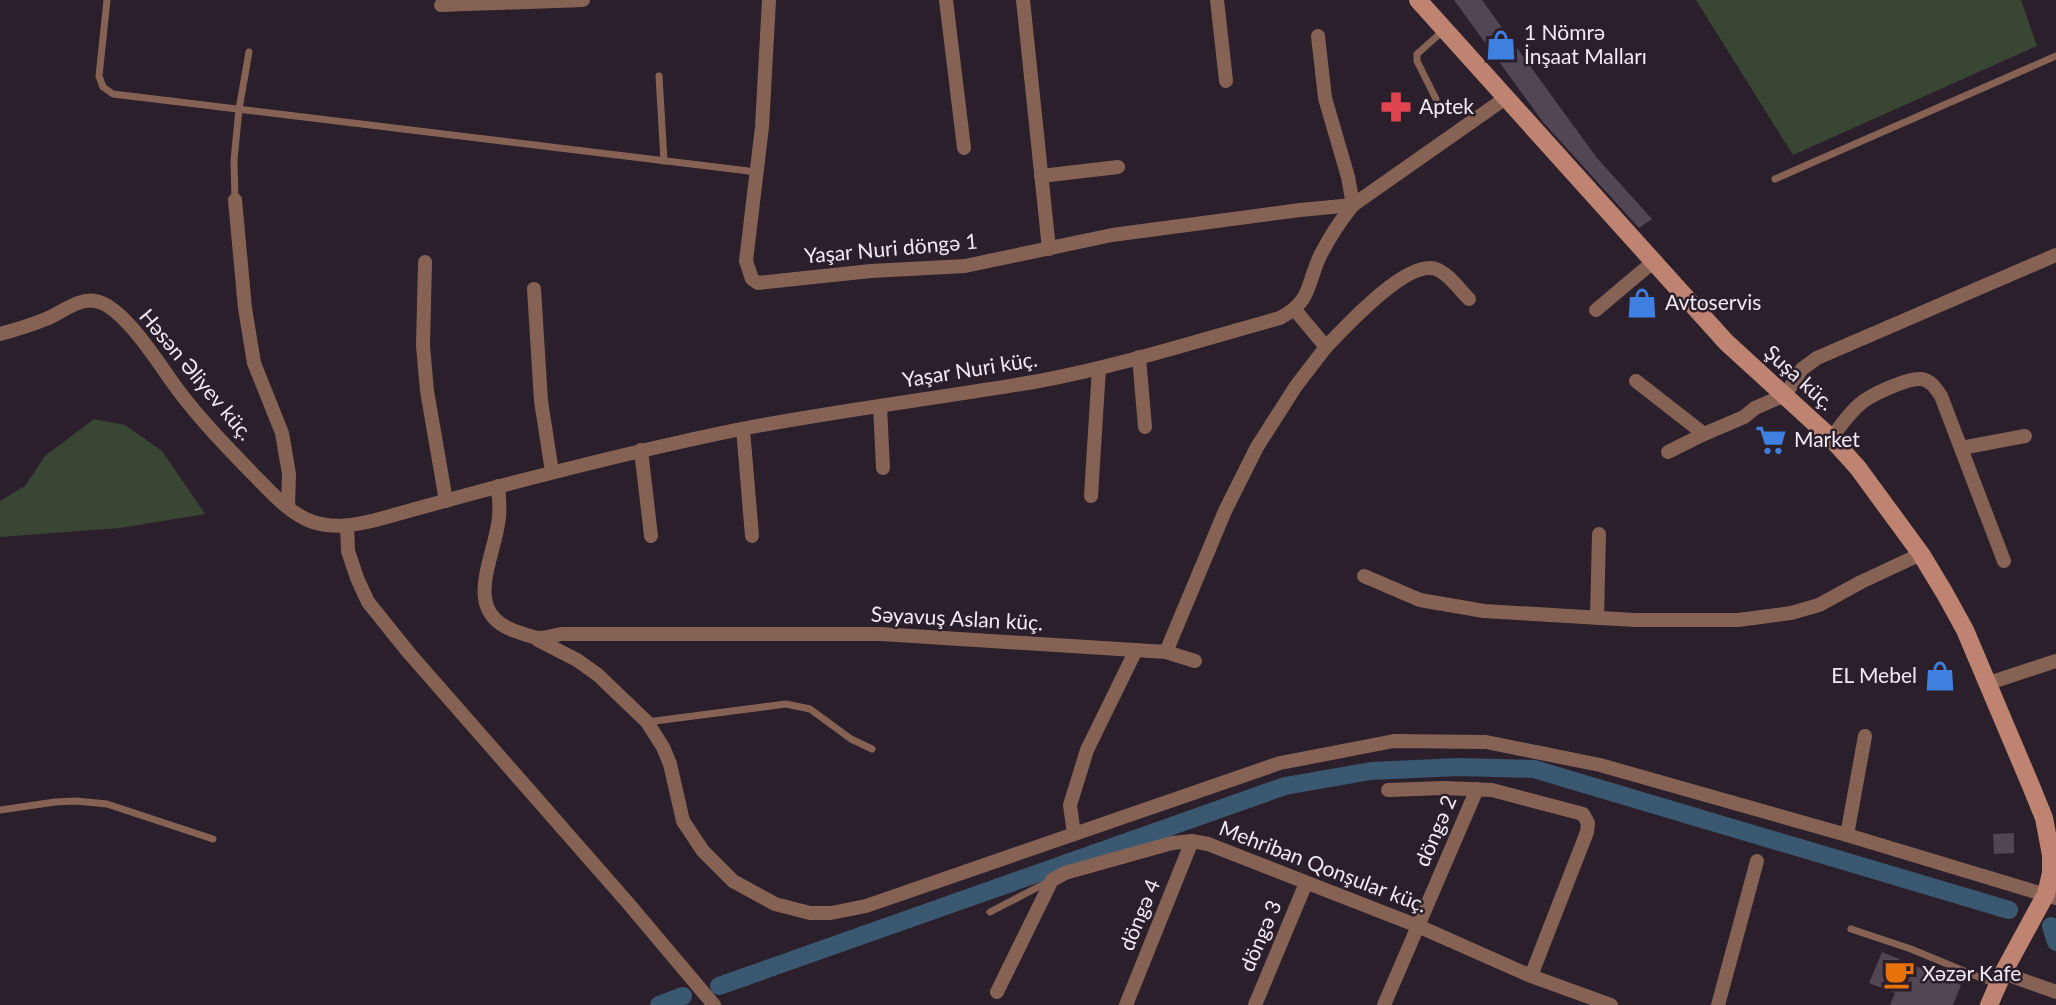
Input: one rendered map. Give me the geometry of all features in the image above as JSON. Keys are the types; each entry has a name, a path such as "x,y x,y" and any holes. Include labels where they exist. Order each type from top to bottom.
{"street":[{"path":"441,5 579,0"},
{"name":"Yaşar Nuri döngə 1","path":"769,0 758,172 746,261 751,279 758,283 872,271 965,266 1112,235 1353,205"},
{"path":"946,0 964,148"},
{"path":"1023,0 1049,249"},
{"path":"1217,0 1226,81"},
{"name":"Şuşa küç.","path":"1418,0 1726,342 1831,438 1858,468 1921,554 1965,630 2044,818 2049,837 2051,896"},
{"path":"1318,36 1325,98 1348,177 1353,205"},
{"path":"1326,347 1295,310 1304,300 1319,259 1339,222 1353,205 1507,97"},
{"path":"1041,176 1118,167"},
{"path":"235,200 245,308 254,363 282,433 289,474 288,507"},
{"path":"1668,452 1785,395 1801,369 1817,358 2056,255"},
{"path":"425,262 426,380 446,501"},
{"path":"1596,310 1653,262"},
{"path":"1166,652 1225,511 1257,447 1296,386 1326,347 1362,308 1389,287 1426,268 1436,269 1447,276 1469,299"},
{"path":"534,289 541,401 552,472"},
{"name":"Həsən Əliyev küç.","path":"0,334 47,318 79,303 94,300 105,304 128,323 149,347 205,425 288,507 312,522 347,526"},
{"name":"Yaşar Nuri küç.","path":"347,526 641,450 743,429 1099,368 1280,318 1295,310"},
{"path":"1139,357 1144,427"},
{"path":"1091,496 1099,368"},
{"path":"1831,438 1860,404 1874,395 1905,382 1921,379 1933,384 1941,396 2004,561"},
{"path":"1636,381 1704,434"},
{"path":"880,406 883,468"},
{"path":"743,429 752,536"},
{"path":"1961,448 2025,436"},
{"path":"641,450 651,536"},
{"name":"Səyavuş Aslan küç.","path":"498,486 499,523 483,596 488,613 504,628 538,640 561,634 881,634 1166,652 1195,661"},
{"path":"347,526 348,551 368,602 409,653 714,1005"},
{"path":"1597,618 1599,534"},
{"path":"1364,576 1420,600 1484,611 1635,621 1738,621 1791,613 1819,605 1921,554"},
{"path":"538,640 577,660 597,675 647,722 663,747 670,765 683,821 703,851 733,881 775,904 810,913 831,913 866,906 1280,763 1394,741 1486,742 1600,765 2051,896 2001,979 1989,1005"},
{"path":"1074,834 1070,805 1087,750 1136,650"},
{"path":"1989,682 2056,661"},
{"path":"1847,835 1865,736"},
{"name":"döngə 2","path":"1384,1005 1477,789"},
{"path":"1388,790 1492,790 1583,814 1588,822 1587,832 1531,975"},
{"name":"Mehriban Qonşular küç.","path":"1052,880 1065,873 1172,842 1192,841 1208,844 1419,926 1531,975 1611,1005"},
{"name":"döngə 4","path":"1126,1005 1192,841"},
{"path":"1718,1005 1757,861"},
{"path":"997,992 1052,880"},
{"name":"döngə 3","path":"1255,1005 1306,883"},
{"path":"2001,979 2056,992"}],"lane":[{"path":"107,0 99,76 103,87 113,94 758,172"},
{"path":"1436,99 1417,61 1417,54 1445,30"},
{"path":"235,200 234,160 249,52"},
{"path":"1775,179 2056,56"},
{"path":"659,76 664,160"},
{"path":"647,722 786,704 810,709 851,739 872,749"},
{"path":"0,810 55,802 107,804 213,839"},
{"path":"990,912 1052,880"},
{"path":"1852,929 2001,979"}],"green space":[{"path":"1696,0 2021,0 2037,46 1793,155"},
{"path":"94,419 125,425 162,451 205,514 120,528 0,537 0,501 25,486 45,456"}],"building":[{"path":"1454,0 1482,0 1597,158 1652,219 1639,228 1543,122"},
{"path":"2014,833 2014,853 1994,854 1993,834"},
{"path":"1882,952 1961,985 1953,1005 1890,1005 1895,993 1869,983"}],"waterway":[{"path":"719,986 1285,786 1371,771 1458,767 1534,769 2009,910"},
{"path":"2051,926 2056,942"},
{"path":"659,1005 683,996"}],"place":[{"name":"1 Nömrə İnşaat Malları","path":"1501,45"},
{"name":"Aptek","path":"1396,107"},
{"name":"Avtoservis","path":"1642,303"},
{"name":"Market","path":"1771,440"},
{"name":"EL Mebel","path":"1940,676"},
{"name":"Xəzər Kafe","path":"1899,974"}]}
